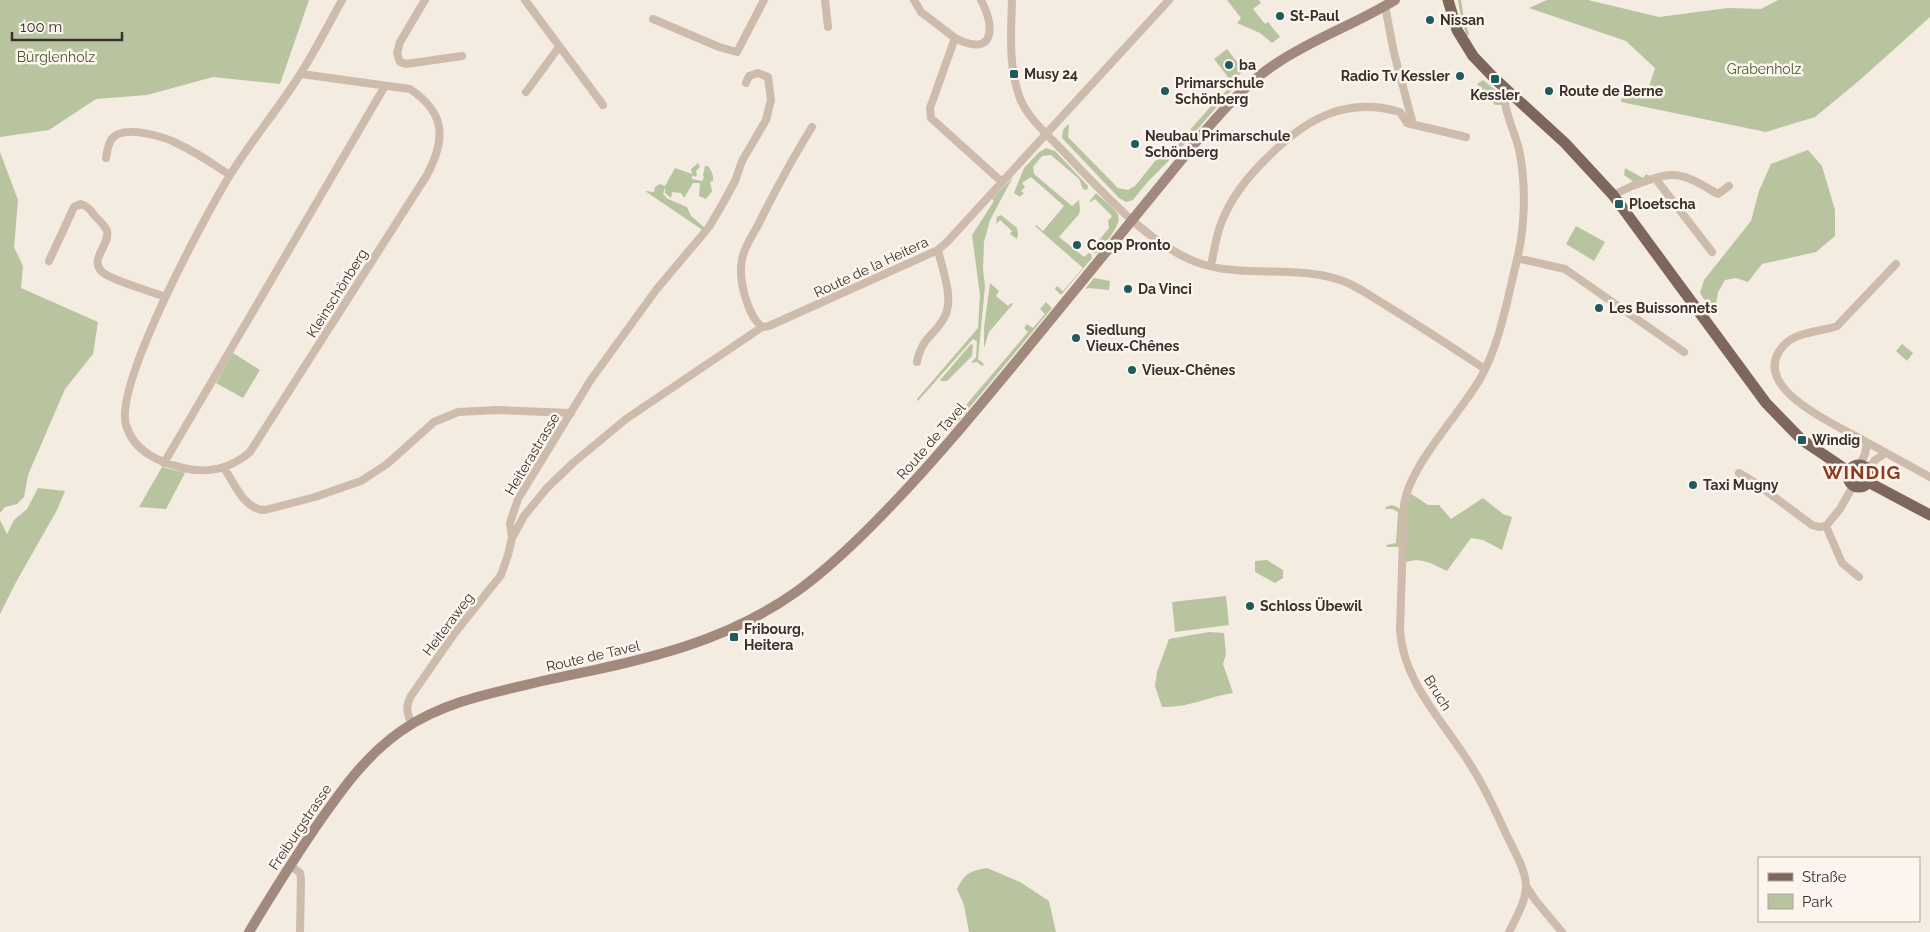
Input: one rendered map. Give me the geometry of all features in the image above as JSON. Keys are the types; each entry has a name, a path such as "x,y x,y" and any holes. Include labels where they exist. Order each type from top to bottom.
{"main road":[{"name":"Route de Tavel","path":"384,744 412,724 443,708 478,696 649,658 690,646 745,623 798,591 848,548 916,479 986,399 1132,219 1226,107 1254,80 1285,58 1395,0"},
{"path":"1448,0 1452,17 1464,44 1486,71 1565,143 1612,195 1766,403 1802,440 1848,471"},
{"path":"1853,466 1864,467 1870,475 1868,482 1860,487 1848,482 1848,471 1853,466"},
{"path":"1868,482 1930,515"},
{"name":"Freiburgstrasse","path":"249,932 290,865 349,780 384,744"}],"street":[{"path":"301,74 342,0"},
{"path":"425,0 400,42 397,52 400,62 406,64 462,56"},
{"path":"524,0 603,105"},
{"path":"653,19 719,47 737,52 764,0"},
{"path":"825,0 828,27"},
{"path":"914,0 921,12 955,38 970,45 979,45 987,39 990,33 989,16 981,0"},
{"path":"1012,0 1011,57 1017,90 1022,103 1047,134 1097,186 1132,219 1170,249 1211,266 1306,274 1347,283 1403,316 1485,369"},
{"name":"Route de la Heitera","path":"762,328 938,250 967,223 1002,182 1169,0"},
{"path":"1385,6 1394,53 1413,124"},
{"path":"955,38 930,108 931,118 1002,182"},
{"path":"526,92 558,47"},
{"name":"Heiterastrasse","path":"512,538 510,523 518,499 590,381 656,290 709,227 754,139 766,120 771,100 768,77 758,73 749,76 746,83"},
{"name":"Kleinschönberg","path":"301,74 385,86 410,90 423,98 433,111 439,126 440,138 435,159 427,175 250,452 240,460 224,468 209,471 186,469 164,463 149,456 137,445 126,424 125,408 136,367 165,297 192,243 230,175 301,74"},
{"path":"164,463 385,86"},
{"name":"Bruch","path":"1506,89 1503,97 1517,141 1522,183 1522,217 1517,258 1496,342 1485,369 1472,392 1415,473 1406,494 1404,505 1400,630 1404,659 1418,686 1473,768 1518,859 1526,886"},
{"path":"1211,266 1221,222 1240,188 1267,157 1305,124 1331,112 1370,108 1400,112 1408,123 1466,137"},
{"path":"762,328 754,317 744,292 741,279 742,258 789,164 812,127"},
{"path":"106,158 110,140 116,135 127,132 145,133 179,144 230,175"},
{"path":"1612,195 1632,186 1672,173 1680,174 1718,194 1729,186"},
{"path":"1655,178 1712,252"},
{"path":"49,261 74,206 81,204 87,206 106,230 107,236 97,261 99,269 103,274 165,297"},
{"path":"917,362 924,341 946,315 948,303 947,289 938,250"},
{"path":"1517,258 1565,269 1684,352"},
{"path":"1896,264 1838,326 1797,336 1784,345 1776,358 1775,373 1784,389 1822,420 1867,442 1930,477"},
{"name":"Heiterastrasse","path":"512,538 534,502 573,463 626,419 762,328"},
{"path":"224,468 248,504 257,510 265,510 329,493 361,482 387,464 434,422 458,412 496,410 571,413"},
{"path":"1864,467 1867,442"},
{"path":"1864,467 1886,453"},
{"path":"1739,473 1754,482 1812,526 1819,527 1826,526 1854,486"},
{"path":"1826,526 1842,563 1859,576"},
{"name":"Heiteraweg","path":"412,724 407,710 411,696 454,634 501,575 512,538"},
{"path":"290,865 300,873 301,879 300,932"},
{"path":"1526,886 1562,932"},
{"path":"1509,932 1520,910 1526,886"},
{"path":"1520,910 1536,901"}],"green space":[{"name":"Bürglenholz","path":"0,0 309,0 280,84 213,77 147,95 96,99 49,130 0,137"},
{"path":"1227,0 1259,0 1261,3 1253,9 1265,24 1268,22 1280,37 1272,43 1260,33 1237,23 1241,18"},
{"path":"1458,0 1461,0 1469,34 1467,36 1462,23"},
{"name":"Grabenholz","path":"1547,0 1588,0 1659,17 1728,8 1761,9 1778,0 1930,0 1930,17 1861,79 1815,117 1766,132 1621,102 1622,96 1647,93 1655,68 1626,41 1529,8"},
{"name":"ba","path":"1227,49 1244,71 1231,81 1214,59"},
{"path":"1483,80 1498,92 1502,105 1495,105 1477,84"},
{"path":"1234,83 1237,83 1237,85 1133,200 1126,202 1119,198 1062,138 1063,130 1068,124 1068,137 1118,188 1128,190 1135,186 1155,161 1175,147"},
{"path":"1046,148 1055,151 1088,186 1087,190 1083,189 1079,179 1051,155 1042,156 1033,167 1034,174 1072,206 1079,200 1079,214 1059,237 1084,257 1089,253 1092,258 1061,295 1055,289 1057,286 1063,291 1083,268 1035,226 1043,231 1064,206 1031,177 1022,183 1025,187 1021,191 1024,193 1020,197 1014,193 1024,168 1038,153"},
{"path":"1808,150 1822,166 1835,210 1835,236 1816,252 1762,264 1748,282 1736,278 1725,280 1718,292 1716,304 1708,306 1700,293 1704,280 1751,221 1759,191 1771,164"},
{"path":"0,152 18,200 14,247 23,266 21,288 98,322 93,354 65,389 28,475 24,497 17,504 5,507 0,513"},
{"path":"698,163 700,167 696,171 697,175 695,177 692,175 692,179 702,181 705,166 708,166 713,175 713,181 710,182 712,191 706,199 699,196 700,183 693,183 684,198 681,193 672,192 671,198 665,193 665,187 663,194 668,199 687,207 691,216 705,228 704,231 645,191 654,192 655,187 660,184 665,186 675,168 692,174 691,169"},
{"path":"1625,168 1643,178 1646,174 1650,176 1634,182 1624,175"},
{"path":"1013,177 990,220 984,242 983,269 985,286 978,359 984,364 982,366 977,362 971,363 976,357 977,341 973,339 918,401 917,399 978,328 980,295 972,235 994,201 992,199"},
{"path":"1096,193 1115,210 1119,218 1112,235 1095,254 1094,246 1109,228 1108,221 1112,216 1095,199 1089,202"},
{"path":"1001,215 1017,228 1017,239 1010,234 1012,231 1000,220 996,224 997,217"},
{"path":"1576,226 1605,242 1594,261 1566,244"},
{"path":"1094,278 1110,281 1109,290 1085,289"},
{"path":"990,283 999,291 996,296 1008,306 1011,303 1013,304 989,332 984,348 984,328"},
{"path":"1046,302 1052,308 951,430 946,424 947,422 950,424 1028,332 1024,328 1027,324 1033,328 1045,314 1040,309"},
{"path":"971,344 973,345 972,356 947,381 941,381 940,380"},
{"path":"1902,344 1913,353 1907,361 1896,351"},
{"path":"233,353 260,370 243,398 216,383"},
{"path":"162,467 185,473 166,509 139,507"},
{"path":"38,488 65,491 57,510 0,614 0,520 7,534 14,520 27,509"},
{"path":"1410,493 1428,505 1439,505 1451,519 1483,498 1503,514 1512,517 1502,550 1483,540 1471,538 1447,571 1422,561 1406,562 1406,511"},
{"path":"1392,505 1401,511 1400,547 1387,547 1386,545 1396,543 1398,512 1392,509 1385,509"},
{"path":"1267,560 1283,570 1283,578 1275,583 1255,572 1255,561"},
{"path":"1226,596 1229,625 1175,632 1172,602"},
{"path":"1209,632 1224,633 1226,654 1223,664 1233,693 1180,706 1162,707 1155,686 1157,672 1169,639"},
{"path":"987,868 1020,882 1049,901 1056,932 969,932 964,905 957,889 963,879 969,874 976,870"}],"place":[{"name":"St-Paul","path":"1280,16"},
{"name":"Nissan","path":"1430,20"},
{"name":"ba","path":"1229,65"},
{"name":"Musy 24","path":"1014,74"},
{"name":"Radio Tv Kessler","path":"1460,76"},
{"name":"Kessler","path":"1495,79"},
{"name":"Primarschule Schönberg","path":"1165,91"},
{"name":"Route de Berne","path":"1549,91"},
{"name":"Neubau Primarschule Schönberg","path":"1135,144"},
{"name":"Ploetscha","path":"1619,204"},
{"name":"Coop Pronto","path":"1077,245"},
{"name":"Da Vinci","path":"1128,289"},
{"name":"Les Buissonnets","path":"1599,308"},
{"name":"Siedlung Vieux-Chênes","path":"1076,338"},
{"name":"Vieux-Chênes","path":"1132,370"},
{"name":"Windig","path":"1802,440"},
{"name":"Taxi Mugny","path":"1693,485"},
{"name":"Schloss Übewil","path":"1250,606"},
{"name":"Fribourg, Heitera","path":"734,637"}],"district":[{"name":"WINDIG","path":"1862,472"}]}
